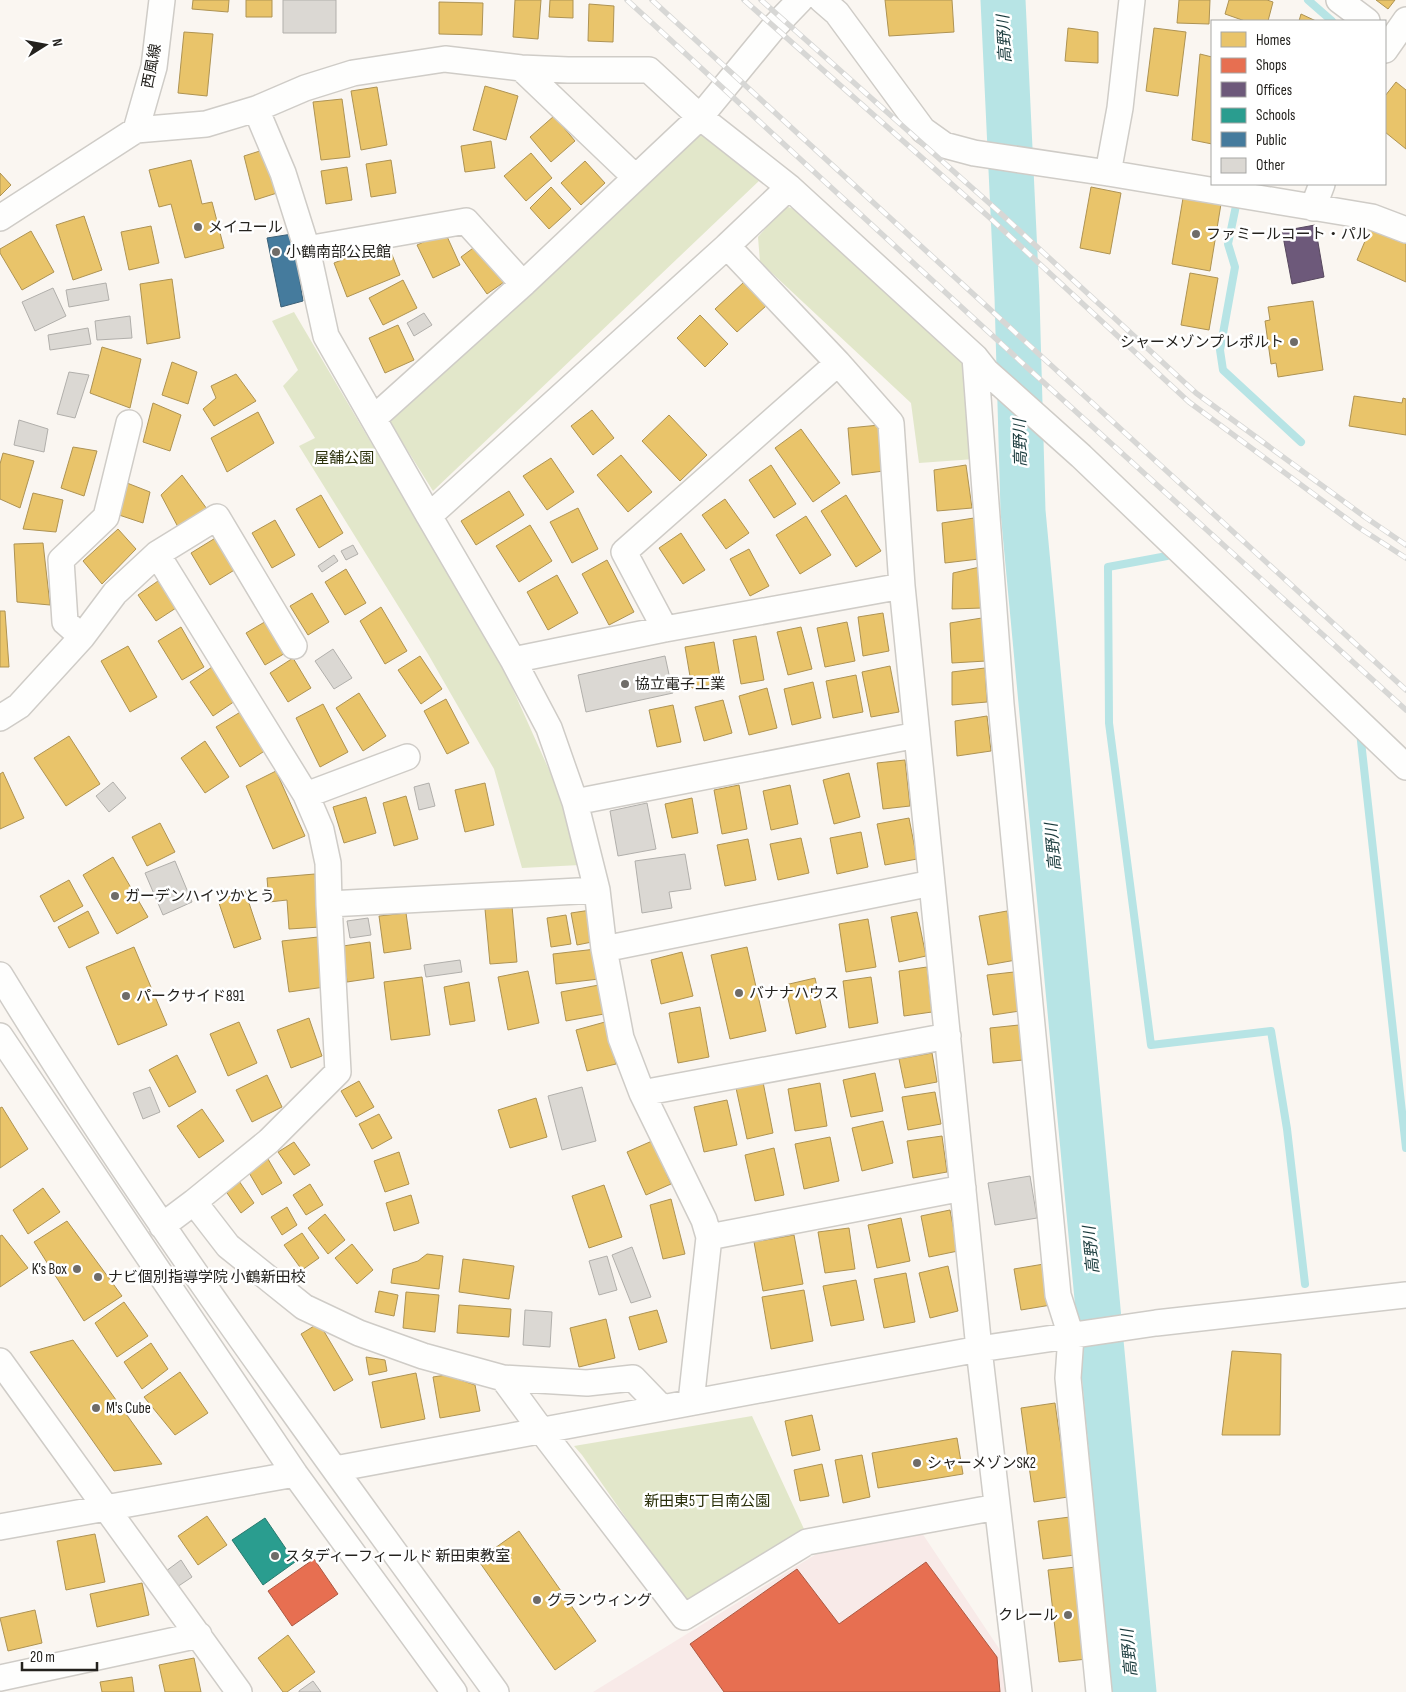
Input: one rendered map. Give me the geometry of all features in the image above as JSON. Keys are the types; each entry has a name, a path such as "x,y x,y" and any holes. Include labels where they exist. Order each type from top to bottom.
{"street":[{"name":"西風線","path":"136,130 154,67 162,0"},
{"path":"374,418 523,284 700,116 781,19 800,0"},
{"path":"822,0 837,13 923,130 944,145 974,153 1108,173 1372,217 1406,230"},
{"path":"1108,173 1120,108 1132,0"},
{"path":"1338,0 1366,20"},
{"path":"1387,41 1406,20"},
{"path":"0,218 136,130 206,124 256,109 305,88 353,73 445,59 521,68 649,70 700,116 789,187 1072,449 1406,767"},
{"path":"521,68 635,177"},
{"path":"256,109 283,173 307,249 326,336 513,660 549,728 575,802 597,890 604,949 621,1038 642,1093 704,1220 709,1237 691,1402"},
{"path":"1314,208 1322,185"},
{"path":"429,516 728,246 789,187"},
{"path":"307,249 466,221 523,284"},
{"path":"728,246 838,363 891,423 902,586 917,735 979,1349 1019,1692"},
{"path":"665,629 624,552 838,363"},
{"path":"980,364 1002,713 1058,1295 1074,1335 1068,1378 1099,1692"},
{"path":"82,637 65,622 61,560 106,517 128,423"},
{"path":"0,718 19,706 82,637 115,593 156,554 217,517 294,646"},
{"path":"156,554 306,794 321,830 328,863 338,1072 269,1141 162,1226"},
{"path":"513,660 665,629 902,586"},
{"path":"575,802 917,735"},
{"path":"306,794 407,757"},
{"path":"604,949 932,883"},
{"path":"329,904 597,890"},
{"path":"0,975 38,1038 162,1226 496,1692"},
{"path":"642,1093 948,1036"},
{"path":"3,1047 295,1474 454,1692"},
{"path":"709,1237 963,1188"},
{"path":"194,1202 228,1246 304,1306 359,1333 414,1353 503,1378 587,1384 633,1378 661,1408"},
{"path":"335,1469 979,1349 1152,1324 1406,1295"},
{"path":"0,1362 239,1692"},
{"path":"503,1378 684,1617 807,1542 997,1507"},
{"path":"0,1527 295,1474"},
{"path":"0,1678 198,1635"}],"shaded area":[{"path":"922,1533 1002,1653 1007,1692 593,1692 818,1553"}],"green space":[{"path":"702,132 761,179 433,491 389,421"},
{"path":"785,206 800,211 967,361 975,459 919,463 911,403 760,262 758,237"},
{"name":"屋舗公園","path":"294,312 501,663 559,792 580,865 522,868 494,769 428,654 299,446 315,438 283,386 298,370 272,321"},
{"name":"新田東5丁目南公園","path":"752,1416 804,1529 690,1603 670,1581 574,1446"}],"building: Homes":[{"path":"193,0 229,0 228,12 192,9"},
{"path":"246,0 272,0 272,17 246,17"},
{"path":"515,0 541,0 538,39 513,37"},
{"path":"550,0 573,0 573,18 549,17"},
{"path":"885,0 952,0 954,32 889,36"},
{"path":"1179,0 1210,0 1209,24 1177,23"},
{"path":"1229,0 1267,0 1273,2 1268,20 1242,20 1225,14"},
{"path":"1376,0 1395,0 1388,9"},
{"path":"439,2 483,3 482,35 439,34"},
{"path":"589,4 614,6 613,42 588,41"},
{"path":"1301,14 1314,20 1299,20"},
{"path":"1068,28 1098,32 1098,63 1065,61"},
{"path":"1154,28 1186,32 1178,96 1146,91"},
{"path":"184,32 213,34 207,96 178,93"},
{"path":"1200,54 1211,57 1211,144 1192,140"},
{"path":"1396,82 1406,90 1406,149 1386,133 1386,95"},
{"path":"485,86 518,96 506,140 473,130"},
{"path":"377,87 387,145 361,150 351,91"},
{"path":"342,99 350,157 321,160 313,102"},
{"path":"554,116 575,141 551,162 530,137"},
{"path":"491,141 495,168 465,172 461,146"},
{"path":"263,150 277,193 255,200 244,156"},
{"path":"531,153 552,178 526,201 504,176"},
{"name":"メイユール","path":"191,160 202,204 212,202 224,248 185,258 171,204 159,207 149,170"},
{"path":"391,160 396,193 371,197 366,164"},
{"path":"585,161 605,183 581,205 561,183"},
{"path":"347,167 352,200 326,204 321,171"},
{"path":"0,173 11,185 0,196"},
{"path":"551,187 571,209 549,229 530,208"},
{"path":"1091,187 1121,193 1110,254 1080,248"},
{"name":"ファミールコート・パル","path":"1183,198 1221,204 1210,271 1172,264"},
{"path":"84,216 102,270 73,280 56,225"},
{"path":"151,226 159,263 129,270 121,232"},
{"path":"1371,227 1406,242 1406,282 1357,260"},
{"path":"31,231 54,272 22,290 0,253 0,249"},
{"path":"445,232 460,265 433,278 417,245"},
{"path":"387,242 400,275 347,297 334,263"},
{"path":"480,243 507,280 487,294 461,257"},
{"path":"1190,273 1218,278 1209,330 1181,325"},
{"path":"172,279 180,338 147,344 140,284"},
{"path":"403,280 417,308 383,325 369,298"},
{"path":"744,282 766,306 737,332 715,309"},
{"name":"シャーメゾンプレポルト","path":"1313,301 1323,370 1278,377 1276,363 1271,364 1265,321 1270,320 1268,307"},
{"path":"700,315 728,344 705,367 677,338"},
{"path":"398,325 414,360 385,373 369,338"},
{"path":"102,347 141,359 130,408 90,393"},
{"path":"172,362 197,372 188,404 162,395"},
{"path":"236,374 256,401 214,426 203,409 216,398 211,386"},
{"path":"1354,396 1402,403 1403,398 1406,399 1406,435 1349,426"},
{"path":"153,403 181,415 170,451 143,442"},
{"path":"592,410 614,438 593,455 571,426"},
{"path":"258,412 274,443 227,472 211,438"},
{"path":"669,415 707,455 680,481 642,441"},
{"path":"880,425 884,471 852,475 848,428"},
{"path":"801,429 840,483 813,502 775,448"},
{"path":"73,447 97,451 84,496 61,488"},
{"path":"3,453 34,461 20,508 0,499 0,464"},
{"path":"621,455 652,492 628,512 597,475"},
{"path":"551,458 574,492 547,510 523,476"},
{"path":"771,465 796,504 774,518 749,480"},
{"path":"966,465 972,508 937,511 934,470"},
{"path":"182,475 207,509 178,527 161,495"},
{"path":"127,483 150,492 143,523 119,515"},
{"path":"509,491 524,515 476,545 461,521"},
{"path":"33,493 63,500 56,532 23,529"},
{"path":"321,495 343,533 319,548 296,509"},
{"path":"846,495 881,551 856,567 821,511"},
{"path":"725,499 749,533 726,549 702,515"},
{"path":"578,508 598,549 572,563 550,522"},
{"path":"806,516 831,555 800,574 776,535"},
{"path":"974,518 979,559 945,563 942,523"},
{"path":"275,520 295,555 272,568 252,533"},
{"path":"530,525 552,561 519,582 496,546"},
{"path":"118,529 136,549 102,584 83,561"},
{"path":"681,533 705,570 683,584 659,548"},
{"path":"217,537 236,569 210,585 191,553"},
{"path":"43,543 50,605 17,602 14,544"},
{"path":"749,549 769,586 750,596 730,559"},
{"path":"607,560 634,612 609,625 582,574"},
{"path":"980,567 982,608 952,609 953,573"},
{"path":"346,569 366,603 345,615 325,582"},
{"path":"557,575 578,613 548,630 527,592"},
{"path":"158,581 176,608 156,621 138,595"},
{"path":"312,593 329,622 308,635 290,606"},
{"path":"381,607 407,651 385,664 360,621"},
{"path":"0,611 5,611 9,667 0,667"},
{"path":"883,613 889,651 863,656 858,617"},
{"path":"982,618 986,661 952,663 950,623"},
{"path":"268,620 287,652 265,665 246,633"},
{"path":"847,622 855,661 825,667 817,628"},
{"path":"181,627 204,667 182,680 158,641"},
{"path":"801,627 812,669 788,675 777,632"},
{"path":"756,636 764,680 741,684 733,640"},
{"path":"714,642 721,683 692,688 685,647"},
{"path":"128,646 157,697 130,712 101,661"},
{"path":"420,656 442,689 421,704 398,670"},
{"path":"293,658 311,688 288,702 270,673"},
{"path":"890,666 899,712 871,717 862,672"},
{"path":"212,667 235,701 213,716 190,682"},
{"path":"985,668 987,702 952,705 952,672"},
{"path":"856,675 863,712 833,718 826,681"},
{"path":"813,682 821,718 792,725 784,689"},
{"path":"767,688 777,728 749,735 739,696"},
{"path":"359,693 386,736 363,751 336,708"},
{"path":"446,699 469,743 447,754 424,711"},
{"path":"723,700 732,733 704,741 695,707"},
{"path":"323,704 348,752 320,767 296,718"},
{"path":"673,705 681,742 657,747 649,710"},
{"path":"242,711 266,750 240,767 216,727"},
{"path":"987,716 991,751 957,756 955,721"},
{"path":"69,736 100,784 66,806 34,758"},
{"path":"205,741 229,777 205,793 181,758"},
{"path":"905,760 910,806 883,809 877,763"},
{"path":"276,771 305,836 273,849 246,786"},
{"path":"3,772 24,818 0,829 0,774"},
{"path":"849,773 860,817 834,824 823,780"},
{"path":"485,783 494,825 465,832 455,790"},
{"path":"739,785 747,829 722,834 714,790"},
{"path":"790,785 798,824 771,830 763,791"},
{"path":"406,796 418,839 394,846 383,803"},
{"path":"366,797 376,833 344,843 333,807"},
{"path":"692,798 698,833 672,838 665,804"},
{"path":"909,818 917,859 885,865 877,824"},
{"path":"160,823 175,852 147,866 132,837"},
{"path":"861,832 868,867 837,874 830,838"},
{"path":"801,838 809,873 778,880 770,844"},
{"path":"748,839 756,880 725,886 717,845"},
{"name":"ガーデンハイツかとう","path":"113,857 148,917 117,934 83,875"},
{"path":"315,874 320,927 289,929 287,900 269,902 267,878"},
{"path":"69,880 83,906 54,922 40,896"},
{"path":"245,891 261,939 234,948 218,900"},
{"path":"512,906 517,962 490,964 485,909"},
{"path":"591,910 597,941 577,945 571,913"},
{"path":"88,911 99,933 69,948 58,927"},
{"path":"1007,911 1016,960 988,965 979,916"},
{"path":"917,912 926,956 899,962 891,917"},
{"path":"406,913 411,949 384,953 379,916"},
{"path":"566,915 571,944 551,947 547,918"},
{"path":"868,919 876,967 846,972 839,924"},
{"path":"318,937 325,987 289,992 282,941"},
{"path":"370,942 374,978 347,982 343,946"},
{"name":"パークサイド891","path":"134,947 167,1025 118,1045 86,967"},
{"name":"バナナハウス","path":"747,947 766,1031 730,1039 711,955"},
{"path":"596,949 599,979 556,984 553,954"},
{"path":"682,952 693,996 661,1004 651,960"},
{"path":"927,967 932,1012 904,1016 899,971"},
{"path":"528,971 539,1023 508,1030 498,977"},
{"path":"1014,972 1020,1011 993,1015 987,975"},
{"path":"422,977 430,1035 391,1040 384,982"},
{"path":"871,977 878,1023 849,1028 843,981"},
{"path":"815,978 826,1027 796,1034 785,985"},
{"path":"469,982 475,1021 450,1025 444,987"},
{"path":"599,985 604,1014 566,1021 561,992"},
{"path":"700,1007 709,1057 678,1063 669,1013"},
{"path":"309,1018 322,1056 291,1068 277,1030"},
{"path":"239,1022 257,1063 228,1076 210,1034"},
{"path":"605,1022 616,1064 587,1071 576,1030"},
{"path":"1019,1025 1023,1060 993,1063 990,1028"},
{"path":"932,1053 937,1082 905,1088 899,1059"},
{"path":"177,1055 196,1092 169,1107 149,1070"},
{"path":"875,1073 883,1111 851,1117 843,1080"},
{"path":"267,1075 282,1107 252,1122 236,1090"},
{"path":"359,1081 374,1107 356,1117 341,1091"},
{"path":"763,1082 773,1133 747,1139 736,1088"},
{"path":"820,1083 827,1126 795,1131 788,1089"},
{"path":"935,1092 941,1124 908,1130 902,1097"},
{"path":"536,1098 547,1137 510,1148 498,1110"},
{"path":"727,1100 737,1145 704,1152 694,1107"},
{"path":"2,1107 28,1149 0,1168 0,1108"},
{"path":"202,1109 224,1141 199,1158 177,1126"},
{"path":"379,1114 392,1138 372,1149 359,1124"},
{"path":"883,1121 893,1163 862,1171 852,1128"},
{"path":"942,1136 947,1172 913,1178 907,1141"},
{"path":"830,1137 839,1181 804,1189 795,1144"},
{"path":"652,1141 671,1184 646,1195 627,1152"},
{"path":"294,1142 310,1165 294,1175 278,1152"},
{"path":"774,1148 784,1195 755,1201 745,1155"},
{"path":"399,1152 409,1184 385,1192 374,1161"},
{"path":"268,1159 282,1183 262,1195 248,1171"},
{"path":"239,1181 254,1203 241,1213 225,1190"},
{"path":"310,1184 323,1205 306,1215 293,1195"},
{"path":"604,1185 622,1237 589,1248 572,1196"},
{"path":"43,1188 60,1212 28,1234 13,1210"},
{"path":"411,1195 419,1223 394,1231 386,1203"},
{"path":"671,1199 685,1254 663,1259 650,1205"},
{"path":"287,1207 297,1225 282,1235 271,1217"},
{"path":"950,1210 958,1251 929,1257 921,1216"},
{"path":"325,1214 345,1240 328,1254 308,1228"},
{"path":"901,1218 910,1261 877,1268 868,1225"},
{"name":"K's Box","path":"67,1221 122,1296 84,1321 34,1242"},
{"path":"849,1228 855,1269 825,1273 818,1232"},
{"path":"302,1233 319,1258 302,1270 284,1245"},
{"path":"2,1235 28,1268 0,1287 0,1236"},
{"path":"794,1235 803,1284 763,1291 754,1242"},
{"path":"352,1244 373,1270 357,1284 335,1258"},
{"path":"427,1254 443,1256 439,1289 391,1283 393,1269 418,1261"},
{"path":"463,1259 514,1266 509,1299 459,1292"},
{"path":"1044,1264 1051,1305 1021,1310 1014,1269"},
{"path":"948,1266 958,1311 930,1318 919,1273"},
{"path":"906,1273 915,1322 884,1328 874,1279"},
{"path":"856,1280 864,1320 831,1326 823,1286"},
{"path":"804,1290 813,1341 771,1349 762,1297"},
{"path":"379,1291 398,1295 394,1316 375,1312"},
{"path":"406,1292 439,1295 435,1332 403,1328"},
{"path":"124,1302 148,1336 117,1357 95,1323"},
{"path":"459,1305 511,1309 509,1337 457,1333"},
{"path":"657,1310 667,1342 639,1350 629,1317"},
{"path":"606,1319 615,1358 579,1367 570,1328"},
{"path":"319,1323 353,1380 334,1391 301,1334"},
{"name":"M's Cube","path":"73,1340 162,1464 114,1471 30,1352"},
{"path":"151,1343 168,1369 142,1389 124,1362"},
{"path":"1232,1351 1281,1354 1280,1435 1222,1435"},
{"path":"366,1357 385,1360 387,1371 369,1375"},
{"path":"180,1372 208,1413 175,1435 144,1397"},
{"path":"416,1373 425,1419 381,1428 372,1382"},
{"path":"446,1375 475,1385 480,1411 440,1418 433,1377"},
{"path":"1055,1403 1068,1497 1034,1502 1021,1408"},
{"path":"812,1415 820,1450 792,1456 785,1421"},
{"name":"シャーメゾンSK2","path":"957,1438 963,1474 878,1488 872,1453"},
{"path":"862,1455 870,1497 843,1503 835,1460"},
{"path":"822,1464 829,1496 800,1501 794,1470"},
{"path":"207,1516 227,1545 198,1565 178,1536"},
{"path":"1070,1517 1075,1555 1043,1559 1038,1521"},
{"name":"グランウィング","path":"519,1531 596,1641 555,1670 478,1560"},
{"path":"95,1534 105,1582 66,1590 57,1541"},
{"name":"クレール","path":"1076,1567 1087,1659 1059,1662 1048,1570"},
{"path":"142,1583 149,1615 97,1627 90,1594"},
{"path":"35,1610 42,1643 8,1651 0,1618"},
{"path":"288,1635 315,1672 287,1692 283,1692 258,1658"},
{"path":"194,1658 201,1692 165,1692 159,1665"},
{"path":"132,1677 134,1692 102,1692 100,1682"}],"building: Shops":[{"path":"314,1559 338,1594 292,1626 268,1591"},
{"path":"926,1562 997,1657 1000,1692 724,1692 690,1644 797,1569 839,1624"}],"building: Offices":[{"path":"1315,225 1324,277 1292,284 1282,231"}],"building: Schools":[{"path":"265,1518 295,1562 263,1585 232,1540"}],"building: Public":[{"name":"小鶴南部公民館","path":"292,234 303,301 281,307 267,238"}],"building: Other":[{"path":"283,0 336,0 336,33 283,33"},
{"path":"106,283 109,300 69,307 66,290"},
{"path":"53,288 66,316 35,331 22,302"},
{"path":"424,313 432,325 414,336 407,323"},
{"path":"130,316 132,338 97,340 95,321"},
{"path":"88,328 91,344 50,350 48,335"},
{"path":"69,372 89,375 75,418 57,414"},
{"path":"19,420 48,429 44,452 14,445"},
{"path":"353,545 358,554 346,560 341,551"},
{"path":"334,555 338,561 322,572 318,566"},
{"path":"333,649 352,678 334,689 315,661"},
{"name":"協立電子工業","path":"665,656 673,693 586,712 578,675"},
{"path":"113,782 126,798 109,812 96,796"},
{"path":"429,783 435,806 419,810 414,787"},
{"path":"647,803 656,849 618,856 610,811"},
{"path":"685,854 691,889 669,892 672,908 642,913 635,861"},
{"path":"175,861 192,902 163,915 145,873"},
{"path":"368,918 371,935 350,938 347,921"},
{"path":"460,960 462,972 426,977 424,965"},
{"path":"150,1087 160,1112 143,1119 133,1093"},
{"path":"582,1087 596,1141 562,1150 548,1096"},
{"path":"1030,1176 1037,1218 995,1225 988,1183"},
{"path":"632,1247 651,1297 631,1303 612,1255"},
{"path":"607,1256 617,1290 599,1295 589,1261"},
{"path":"525,1310 552,1312 550,1347 523,1345"},
{"path":"181,1560 192,1577 177,1587 166,1571"},
{"path":"313,1681 321,1692 299,1692 299,1691"}],"waterway":[{"name":"高野川","path":"1003,0 1017,297 1023,511 1134,1692"},
{"path":"1308,0 1331,20"},
{"path":"1237,201 1228,244 1235,267 1220,350 1223,370 1301,442"},
{"path":"1167,556 1108,567 1109,723 1151,1045 1271,1031 1287,1129 1305,1284"},
{"path":"1360,732 1406,1148"}],"railway":[{"path":"627,0 1031,371 1406,710"},
{"path":"652,0 1406,690"},
{"path":"744,0 990,218 1189,402 1358,527 1406,558"},
{"path":"761,0 997,210 1196,393 1406,545"}],"place":[{"name":"メイユール","path":"198,227"},
{"name":"ファミールコート・パル","path":"1196,234"},
{"name":"小鶴南部公民館","path":"276,252"},
{"name":"シャーメゾンプレポルト","path":"1294,342"},
{"name":"協立電子工業","path":"625,684"},
{"name":"ガーデンハイツかとう","path":"115,896"},
{"name":"バナナハウス","path":"739,993"},
{"name":"パークサイド891","path":"126,996"},
{"name":"K's Box","path":"77,1269"},
{"name":"ナビ個別指導学院 小鶴新田校","path":"98,1277"},
{"name":"M's Cube","path":"96,1408"},
{"name":"シャーメゾンSK2","path":"917,1463"},
{"name":"スタディーフィールド 新田東教室","path":"275,1556"},
{"name":"グランウィング","path":"537,1600"},
{"name":"クレール","path":"1068,1615"}]}
